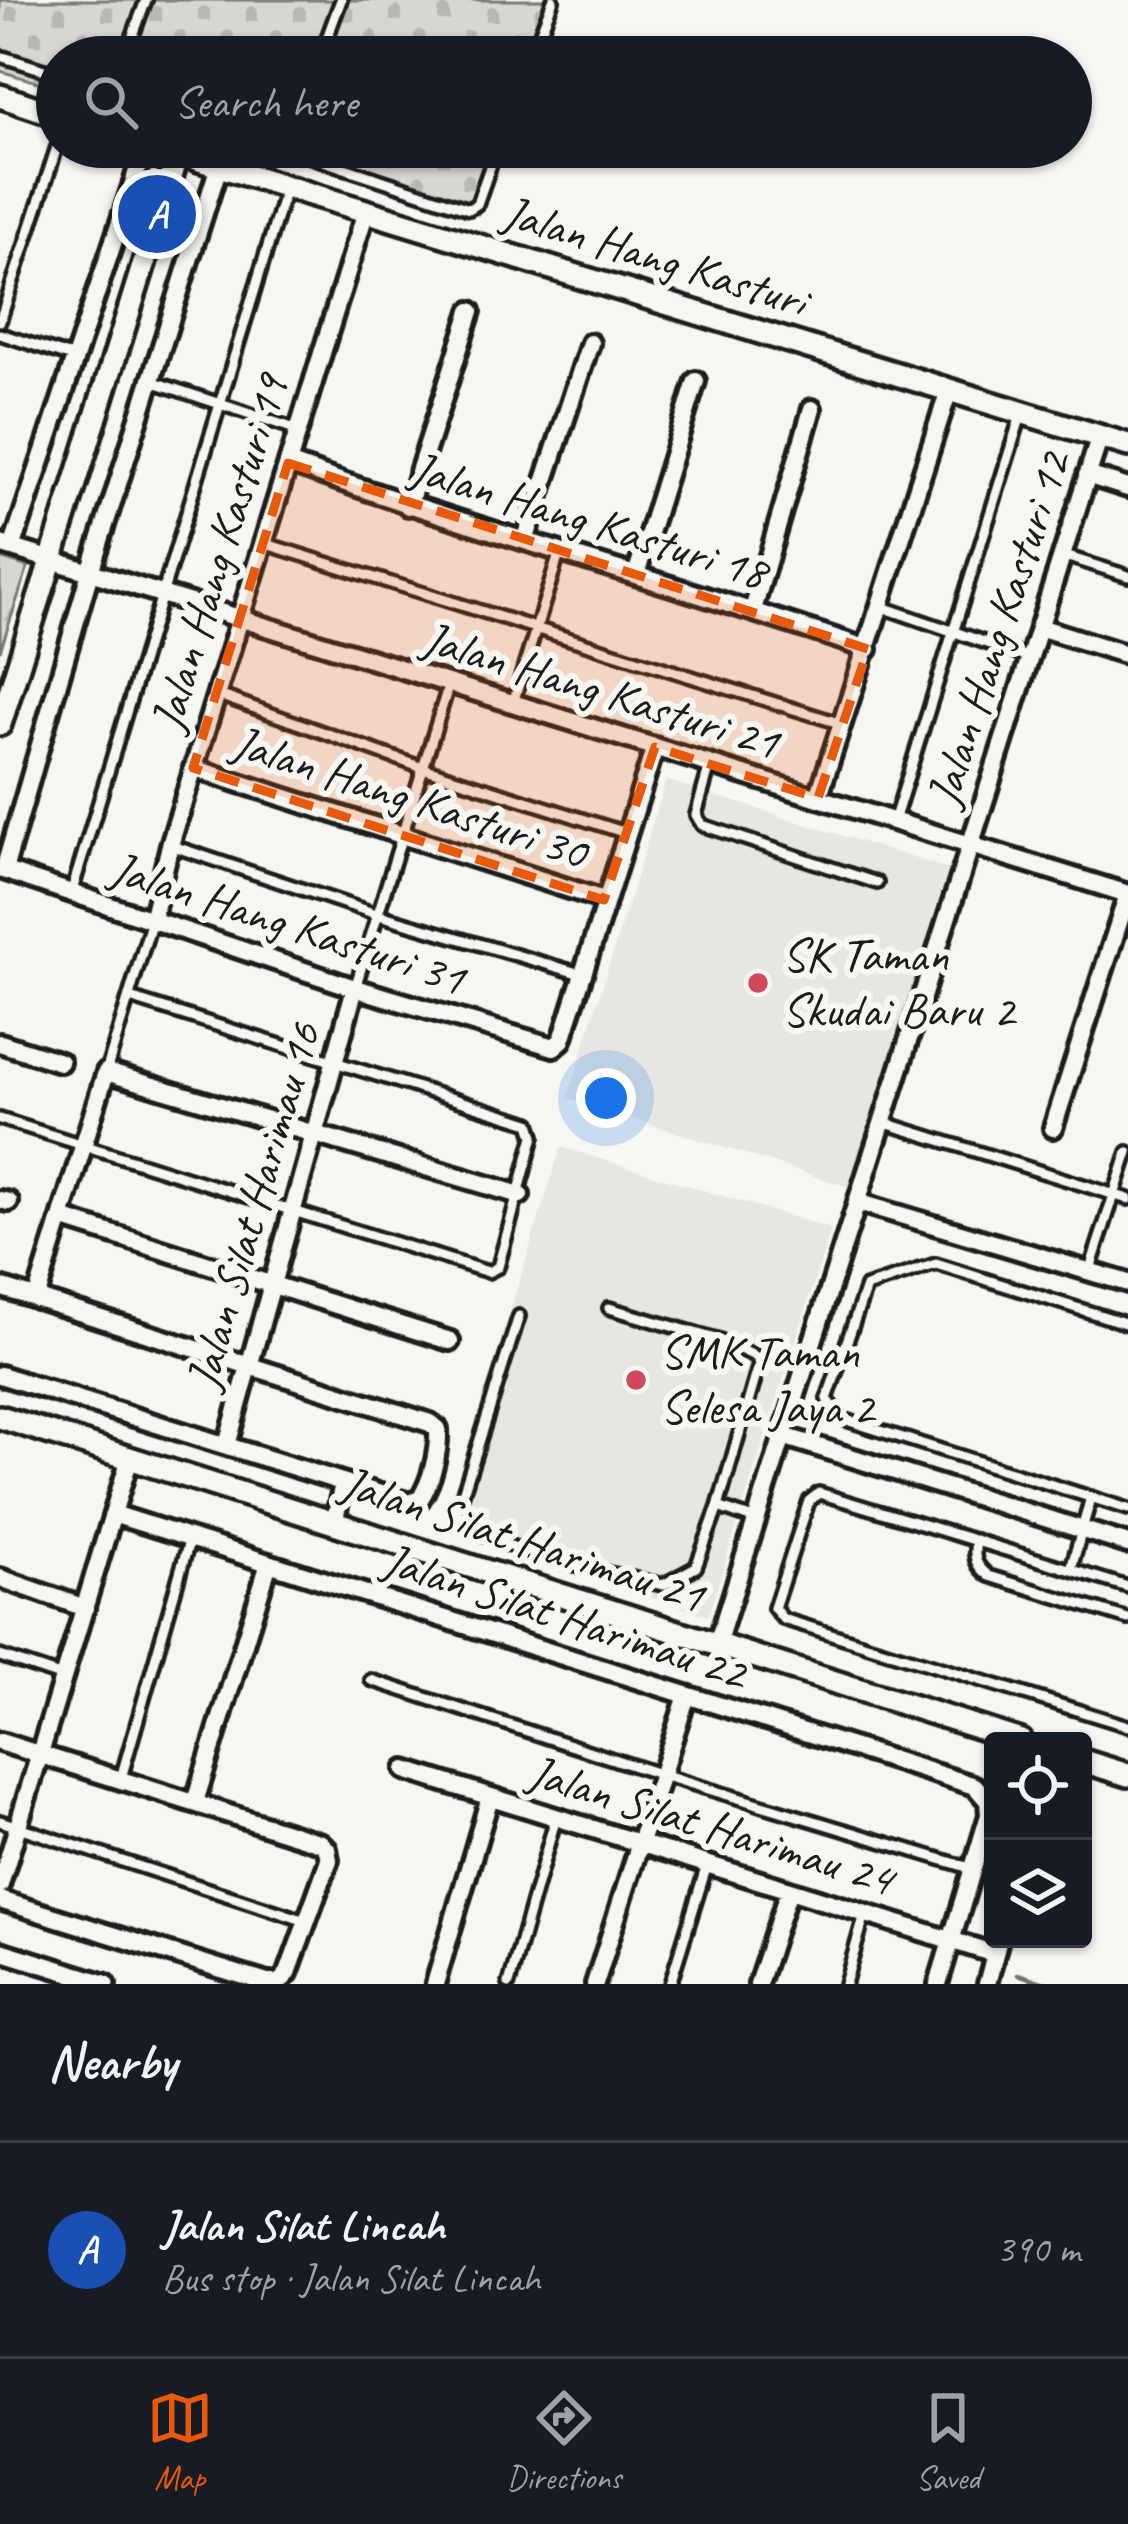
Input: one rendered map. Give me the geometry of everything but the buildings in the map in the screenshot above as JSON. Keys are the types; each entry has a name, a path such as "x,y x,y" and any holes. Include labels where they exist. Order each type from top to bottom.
{"street":[{"path":"0,96 36,108"},
{"path":"6,546 138,168"},
{"path":"0,724 162,168"},
{"path":"2,870 90,572 218,168"},
{"name":"Jalan Hang Kasturi","path":"225,168 1128,445"},
{"name":"Jalan Hang Kasturi 19","path":"152,920 170,844 366,211"},
{"path":"408,506 471,311"},
{"path":"525,541 590,343"},
{"path":"636,575 696,381"},
{"path":"818,798 949,390"},
{"path":"753,610 812,409"},
{"name":"Jalan Hang Kasturi 12","path":"716,1644 1100,436"},
{"name":"Jalan Hang Kasturi 18","path":"287,464 868,649"},
{"path":"1088,475 1128,488"},
{"name":"Jalan Hang Kasturi 21","path":"6,546 1128,894"},
{"path":"1039,627 1128,655"},
{"path":"581,974 655,747"},
{"name":"Jalan Hang Kasturi 30","path":"193,768 604,900"},
{"name":"Jalan Hang Kasturi 31","path":"2,870 355,988 554,1047 562,1040 581,974"},
{"path":"1053,1128 1128,894"},
{"name":"Jalan Silat Harimau 16","path":"227,1445 355,988"},
{"path":"0,1043 60,1062"},
{"path":"36,1299 106,1072 520,1195"},
{"path":"857,1202 1128,1283"},
{"path":"61,1218 450,1341"},
{"path":"0,1287 435,1426 439,1439 427,1489 409,1503 0,1375"},
{"name":"Jalan Silat Harimau 21","path":"0,1417 993,1732"},
{"path":"783,1436 1128,1544"},
{"path":"0,1885 9,1824 40,1754 130,1458"},
{"path":"334,1523 343,1484"},
{"name":"Jalan Silat Harimau 22","path":"113,1514 975,1786 988,1802 989,1815 970,1868"},
{"path":"195,1802 269,1563"},
{"path":"0,1578 85,1608"},
{"path":"596,1984 687,1695"},
{"path":"0,1742 328,1849 307,1922 288,1973 279,1983 267,1984 0,1900"},
{"path":"1092,1764 1128,1775"},
{"name":"Jalan Silat Harimau 24","path":"405,1770 951,1940 984,1945"},
{"path":"435,1984 490,1797"},
{"path":"938,1984 970,1868"},
{"path":"758,1984 789,1890"},
{"path":"987,1984 997,1948"},
{"path":"0,1951 106,1984"}],"lane":[{"path":"132,36 146,0"},
{"path":"328,36 341,0"},
{"path":"539,36 553,0"},
{"path":"0,56 36,67"},
{"path":"0,322 50,168"},
{"path":"345,168 470,209 477,204 490,168"},
{"path":"71,894 286,187"},
{"path":"0,334 75,358"},
{"path":"151,381 298,430"},
{"path":"894,821 1022,412"},
{"path":"263,543 843,724"},
{"path":"513,704 560,551"},
{"path":"1062,555 1128,576"},
{"path":"882,607 1030,658"},
{"path":"355,988 449,683"},
{"path":"216,694 423,768 626,832"},
{"path":"710,764 696,815 702,825 877,884"},
{"path":"170,844 376,914 581,974"},
{"path":"106,1072 152,920"},
{"path":"0,1119 488,1272 498,1267 534,1136 530,1123 130,998"},
{"path":"882,1122 1128,1199"},
{"path":"1089,1272 1128,1153"},
{"path":"1128,1324 928,1264 866,1287 827,1399 843,1419 1128,1509"},
{"path":"519,1316 457,1512 465,1525 484,1536 556,1560 663,1585 696,1567 759,1364 757,1358 719,1340 609,1308"},
{"path":"1128,1587 815,1494 790,1551 776,1613 1128,1726"},
{"path":"1070,1569 1091,1497"},
{"path":"718,1507 756,1520"},
{"path":"121,1778 190,1538"},
{"path":"976,1540 979,1569 989,1576 1128,1618"},
{"path":"0,1656 63,1677"},
{"path":"371,1680 970,1868"},
{"path":"509,1984 556,1817"},
{"path":"9,1824 307,1922"},
{"path":"670,1984 707,1864"},
{"path":"845,1984 865,1914"}],"highlighted area":[{"path":"288,463 868,649 818,798 655,747 604,900 193,768"}],"shaded area":[{"name":"SK Taman Skudai Baru 2","path":"666,780 948,869 849,1187 568,1098"},
{"name":"SMK Taman Selesa Jaya 2","path":"561,1147 831,1229 708,1616 442,1531"}],"green space":[{"path":"0,0 560,0 546,36 36,36 36,82 0,71"},
{"path":"325,168 495,168 478,214"},
{"path":"0,558 28,567 0,651"}],"waterway":[{"path":"1018,1974 1048,1984"}],"place":[{"name":"Jalan Silat Lincah","path":"157,214"},
{"name":"SK Taman Skudai Baru 2","path":"758,983"},
{"name":"SMK Taman Selesa Jaya 2","path":"636,1380"}]}
